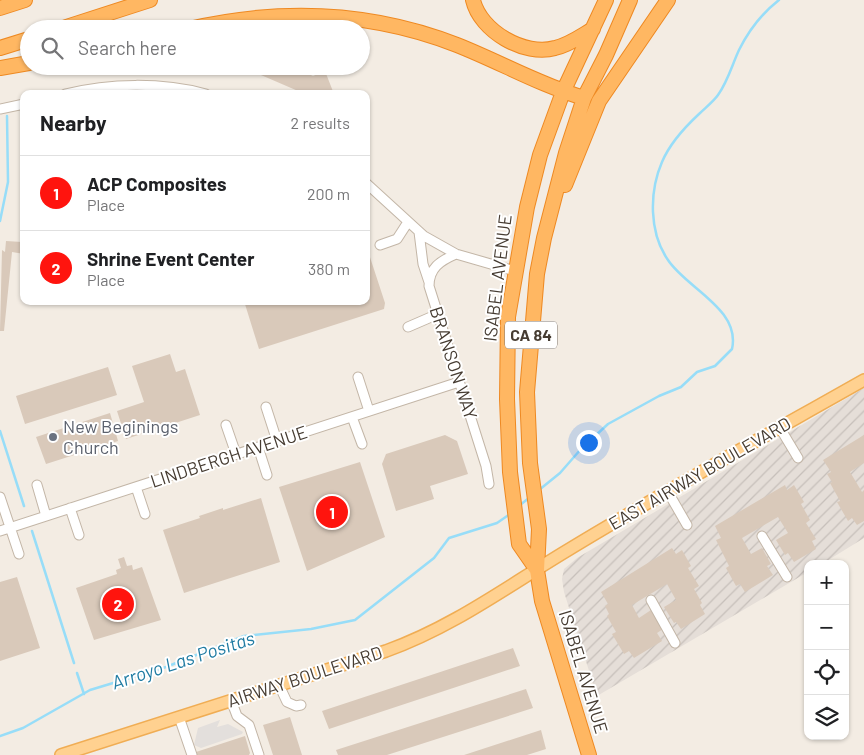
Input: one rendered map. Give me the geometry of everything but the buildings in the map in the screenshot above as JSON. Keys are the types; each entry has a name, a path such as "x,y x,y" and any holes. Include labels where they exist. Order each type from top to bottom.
{"highway":[{"path":"0,8 25,0"},
{"path":"88,20 150,0"},
{"path":"473,0 485,24 500,35 529,48 554,48 593,29"},
{"name":"ISABEL AVENUE","path":"537,570 519,544 510,472 507,399 508,317 526,207 540,154 564,92 606,0"},
{"name":"ISABEL AVENUE","path":"589,755 550,633 537,570 539,529 530,463 526,392 537,274 551,209 584,98 630,0"},
{"path":"551,209 558,201 599,101 668,0"},
{"path":"242,20 266,16 316,15 367,20"},
{"path":"370,21 408,29 456,45 564,92 584,98"},
{"path":"0,48 20,42"},
{"path":"0,68 20,65"}],"main road":[{"name":"EAST AIRWAY BOULEVARD","path":"537,570 668,492 864,380"},
{"name":"AIRWAY BOULEVARD","path":"61,755 386,651 424,636 486,603 537,570"}],"street":[{"path":"110,90 152,86 174,90"},
{"path":"0,109 20,105"},
{"path":"370,187 419,232 456,254 515,271"},
{"path":"380,245 397,239 408,222"},
{"path":"419,232 423,251 423,264 429,282"},
{"name":"BRANSON WAY","path":"456,254 443,260 433,269 429,282 486,466 489,484"},
{"path":"408,326 438,314"},
{"path":"358,377 369,411"},
{"name":"LINDBERGH AVENUE","path":"0,532 10,527 459,382"},
{"path":"266,407 277,441"},
{"path":"352,417 362,444"},
{"path":"226,425 236,454"},
{"path":"780,428 798,458"},
{"path":"258,447 267,474"},
{"path":"37,485 46,516"},
{"path":"136,487 145,514"},
{"path":"668,492 686,526"},
{"path":"0,497 19,554"},
{"path":"70,508 79,535"},
{"path":"762,536 787,577"},
{"path":"651,600 675,643"},
{"path":"279,685 287,702 296,706 301,705"},
{"path":"232,700 237,716 249,724 259,755"},
{"path":"180,717 192,755"}],"shaded area":[{"path":"864,388 864,538 828,560 804,560 804,574 597,696 564,592 562,579 564,569 577,558"},
{"path":"220,720 217,727 228,724 243,732 242,734 201,748 194,745 198,728"}],"waterway":[{"name":"Arroyo Las Positas","path":"539,490 560,473 581,449 608,424 659,396 681,387 697,372 715,366 732,349 733,335 728,322 710,300 676,270 662,249 654,225 653,199 658,174 669,148 683,130 718,95 747,36 761,17 779,0"},
{"path":"0,221 8,182 7,116"},
{"path":"0,431 24,506"},
{"name":"Arroyo Las Positas","path":"520,505 529,498"},
{"name":"Arroyo Las Positas","path":"0,736 23,728 90,690 166,667 244,636 311,629 355,620 434,558 449,538 497,523 510,514"},
{"path":"32,531 74,663"},
{"path":"77,673 84,694"}],"place":[{"name":"New Beginings Church","path":"53,437"},
{"name":"ACP Composites","path":"332,512"},
{"name":"Shrine Event Center","path":"118,604"}]}
